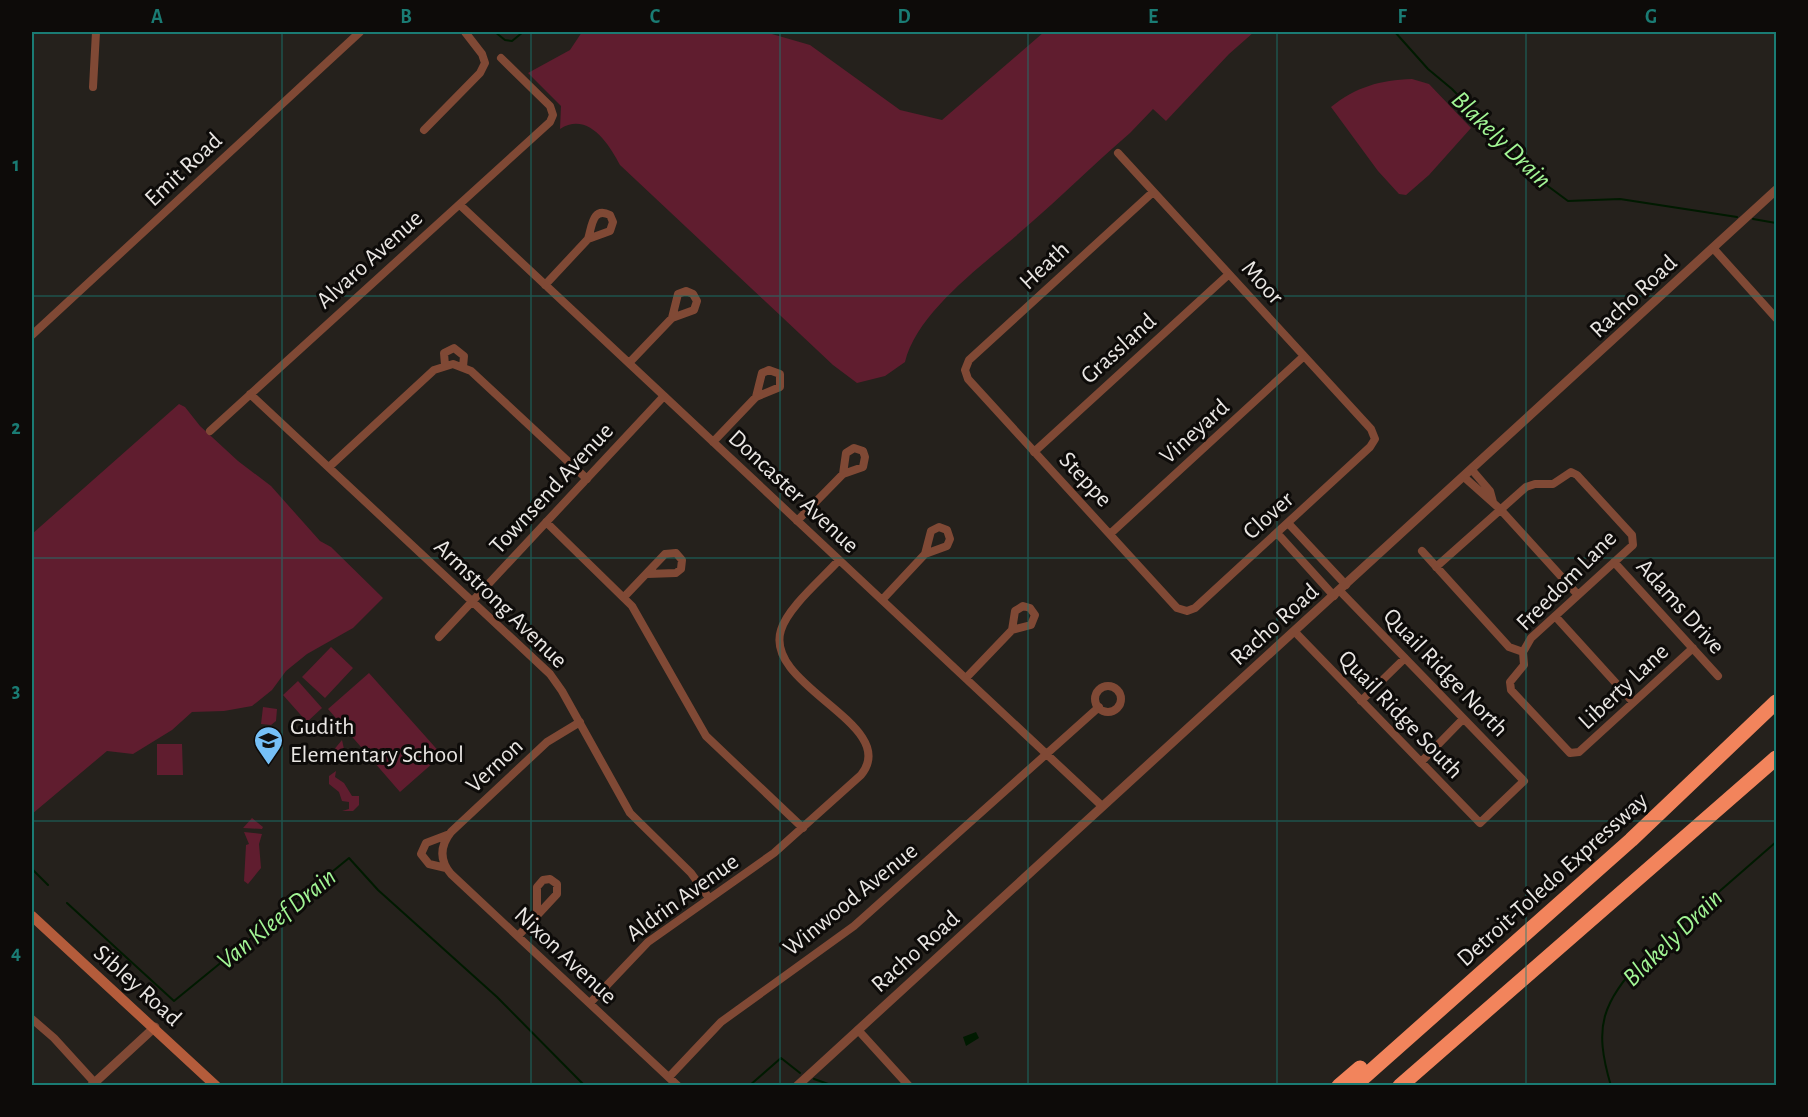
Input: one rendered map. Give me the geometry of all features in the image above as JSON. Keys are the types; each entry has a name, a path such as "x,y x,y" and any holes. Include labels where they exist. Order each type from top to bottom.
{"highway":[{"name":"Detroit-Toledo Expressway","path":"1354,1086 1639,832 1776,702"},
{"path":"1400,1086 1776,758"},
{"path":"1339,1086 1430,1008 1498,957"},
{"path":"1413,1086 1498,1000"}],"main road":[{"name":"Sibley Road","path":"32,916 216,1086"}],"street":[{"path":"93,87 96,32"},
{"name":"Emit Road","path":"32,335 360,32"},
{"path":"424,130 480,73 485,63 482,54 465,32"},
{"name":"Alvaro Avenue","path":"210,431 393,262 460,205 550,122 553,115 550,106 501,58"},
{"name":"Moor","path":"1118,153 1371,429 1375,439"},
{"name":"Racho Road","path":"797,1086 1776,190"},
{"name":"Heath","path":"964,370 969,360 1153,192"},
{"name":"Doncaster Avenue","path":"460,205 1102,806"},
{"path":"545,285 588,239"},
{"path":"1713,248 1776,318"},
{"name":"Grassland","path":"1034,452 1229,274"},
{"path":"629,363 672,318"},
{"path":"445,365 444,353 454,348 462,353 464,367"},
{"name":"Vineyard","path":"1110,534 1304,356"},
{"path":"329,467 434,370 445,365 464,367 587,479"},
{"name":"Steppe","path":"964,370 968,379 1034,452 1182,610"},
{"name":"Armstrong Avenue","path":"250,394 329,467 469,604 550,674 580,722 630,813 691,873 709,898"},
{"name":"Townsend Avenue","path":"439,638 664,396"},
{"path":"713,442 756,397"},
{"name":"Clover","path":"1182,610 1195,608 1370,447 1375,439"},
{"path":"1472,470 1490,491 1493,502"},
{"name":"Freedom Lane","path":"1500,509 1526,487 1553,484 1571,472 1577,475 1627,530 1635,542 1531,638 1523,652 1524,665 1510,682 1511,690 1566,751 1574,754 1579,752"},
{"path":"797,521 843,474"},
{"path":"1464,477 1483,497 1500,509 1578,595"},
{"path":"1436,567 1500,509"},
{"path":"546,522 625,596 706,736 803,828"},
{"path":"1288,523 1340,591"},
{"path":"1277,533 1340,591"},
{"path":"1422,551 1509,646 1523,652"},
{"path":"882,600 925,554"},
{"name":"Aldrin Avenue","path":"590,1004 648,942 756,867 861,775 869,760 866,743 860,734 791,670 780,650 779,637 787,618 839,560"},
{"name":"Adams Drive","path":"1614,562 1718,676"},
{"path":"625,596 647,574"},
{"name":"Quail Ridge North","path":"1340,591 1524,781 1480,823"},
{"path":"1555,616 1633,702"},
{"path":"966,678 1012,630"},
{"name":"Quail Ridge South","path":"1295,632 1480,823"},
{"name":"Liberty Lane","path":"1579,752 1693,648"},
{"path":"1361,701 1405,658"},
{"name":"Winwood Avenue","path":"669,1077 721,1022 854,926 1099,707"},
{"path":"1421,762 1463,719"},
{"name":"Vernon","path":"446,868 442,859 443,845 449,835 547,742 580,722"},
{"name":"Nixon Avenue","path":"449,835 426,843 421,852 425,862 446,868 678,1086"},
{"path":"518,936 537,915"},
{"path":"32,1019 54,1038 93,1084 155,1028"},
{"path":"858,1030 909,1086"}],"shaded area":[{"path":"582,32 765,32 810,45 900,110 942,120 1044,32 1254,32 1229,54 1166,121 1153,109 1052,204 955,289 923,324 912,343 905,362 885,376 857,383 833,365 620,165 610,148 596,132 580,124 560,129 561,106 528,73 570,50"},
{"path":"1412,79 1429,84 1471,128 1429,175 1406,195 1399,194 1378,171 1331,107 1350,94 1369,86"},
{"path":"179,404 185,407 200,426 238,461 271,486 320,541 331,547 383,598 353,628 307,654 286,671 272,690 252,706 224,711 192,712 172,730 133,754 107,751 32,814 32,534"},
{"path":"331,647 353,668 325,698 302,677"},
{"path":"369,673 442,755 400,792 328,709"},
{"path":"298,681 322,708 307,722 283,695"},
{"path":"263,707 277,709 276,721 271,725 261,724"},
{"path":"342,740 344,749 340,758 322,764"},
{"path":"157,744 182,744 183,775 157,775"},
{"path":"336,771 335,777 344,783 352,796 359,796 359,805 353,811 342,811 349,809 349,802 342,801 339,792 329,784 329,776"},
{"path":"252,818 263,827 262,829 243,828"},
{"path":"244,832 262,834 259,844 261,868 248,884 244,881 246,845 249,844"},
{"path":"976,1032 979,1038 966,1046 963,1037"}],"waterway":[{"path":"495,32 505,40 512,41 523,32"},
{"name":"Blakely Drain","path":"1395,32 1428,69 1452,89 1541,181 1568,201 1620,199 1737,217"},
{"name":"Blakely Drain","path":"1753,219 1776,223"},
{"name":"Blakely Drain","path":"1611,1086 1602,1031 1605,1016 1618,989 1643,958 1776,842"},
{"name":"Van Kleef Drain","path":"67,903 174,1001 349,858 378,890 497,997 585,1086"},
{"name":"Van Kleef Drain","path":"32,869 48,885"},
{"name":"Van Kleef Drain","path":"749,1086 781,1058 800,1073"},
{"name":"Van Kleef Drain","path":"814,1079 834,1086"}],"place":[{"name":"Gudith Elementary School","path":"269,766"}]}
